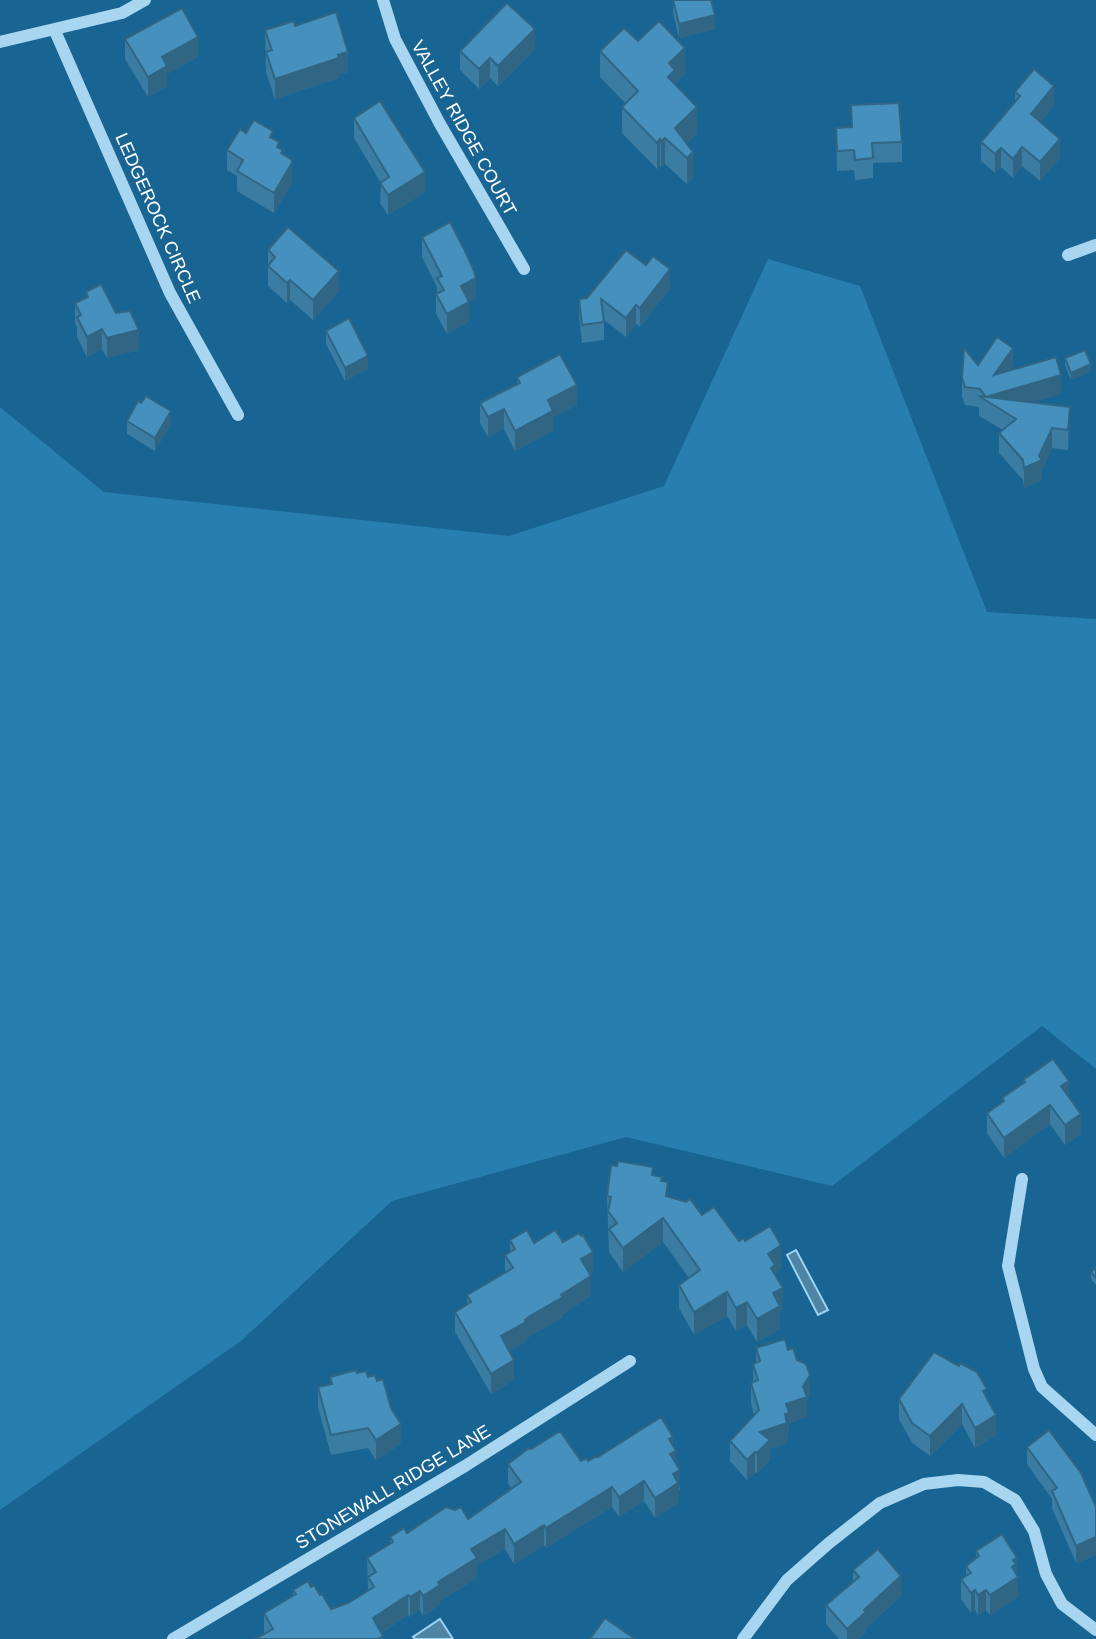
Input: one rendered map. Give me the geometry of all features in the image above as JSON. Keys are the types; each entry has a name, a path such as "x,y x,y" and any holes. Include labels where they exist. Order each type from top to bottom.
{"street":[{"path":"0,43 122,13 145,0"},
{"name":"VALLEY RIDGE COURT","path":"383,0 395,39 440,124 524,268"},
{"name":"LEDGEROCK CIRCLE","path":"55,31 170,293 238,415"},
{"path":"1068,255 1096,245"},
{"path":"1022,1179 1008,1266 1034,1369 1042,1387 1096,1435"},
{"name":"STONEWALL RIDGE LANE","path":"173,1639 465,1465 631,1361"},
{"path":"743,1639 787,1580 880,1503 924,1484 958,1479 984,1482 1015,1500 1034,1531 1046,1574 1062,1604 1096,1630"}],"shaded area":[{"path":"768,259 860,286 987,612 1096,619 1096,1069 1042,1026 832,1186 626,1137 392,1201 241,1341 0,1510 0,407 104,492 509,536 664,486"},
{"path":"796,1250 828,1310 818,1315 787,1255"},
{"path":"440,1619 453,1639 413,1637"}],"building":[{"path":"673,0 711,0 715,15 679,24"},
{"path":"507,3 535,29 498,66 490,58 479,69 460,51"},
{"path":"182,8 198,37 162,57 167,66 148,77 125,39"},
{"path":"336,12 348,52 338,55 339,58 275,79 266,52 272,50 265,30 294,21 295,26"},
{"path":"659,21 685,48 669,63 675,70 668,77 697,107 675,128 693,152 687,158 665,138 657,143 622,107 638,91 600,51 624,28 638,41"},
{"path":"1034,69 1054,86 1031,114 1060,139 1040,162 1022,147 1013,159 1001,148 995,154 981,142 1020,96 1015,92"},
{"path":"380,101 425,172 388,195 380,183 389,177 354,118"},
{"path":"899,103 902,142 872,143 873,158 855,160 854,150 837,151 836,128 852,127 851,105"},
{"path":"254,120 273,131 270,137 279,142 277,147 283,150 281,153 292,160 274,193 237,171 243,160 227,150 240,129 246,133"},
{"path":"450,222 476,278 461,286 469,302 447,314 436,294 444,290 437,278 442,276 422,237"},
{"path":"288,227 339,271 313,300 290,280 287,283 268,266 275,257 268,250"},
{"path":"626,250 646,265 653,256 670,269 640,308 636,305 626,318 601,299 604,322 582,325 579,299 587,298"},
{"path":"101,284 116,313 130,311 139,330 107,338 102,329 87,337 77,317 81,315 75,303 88,297 86,292"},
{"path":"349,318 368,356 345,368 326,331"},
{"path":"997,337 1013,348 994,375 1056,357 1061,375 986,397 980,389 965,387 962,378 964,348 978,365"},
{"path":"1085,350 1091,364 1071,373 1065,358"},
{"path":"560,354 577,385 548,400 553,411 515,431 504,409 488,417 480,403 520,383 517,377"},
{"path":"146,396 171,411 155,438 127,421 138,401 141,403"},
{"path":"979,396 1070,407 1068,430 1052,428 1039,456 1042,460 1024,468 1023,460 999,433 1016,419"},
{"path":"1053,1059 1069,1081 1061,1086 1081,1114 1065,1125 1050,1105 1004,1138 987,1113 1004,1101 1002,1098 1025,1082 1023,1080"},
{"path":"618,1161 653,1167 652,1175 662,1177 661,1181 668,1182 666,1196 686,1202 690,1199 702,1215 714,1207 739,1241 744,1238 745,1241 770,1226 781,1245 768,1254 775,1265 771,1268 783,1288 773,1293 780,1306 757,1319 747,1302 736,1308 727,1292 694,1312 679,1285 700,1270 663,1218 623,1248 609,1229 617,1223 608,1211 611,1197 607,1196 611,1165 617,1166"},
{"path":"527,1230 534,1243 555,1230 563,1242 579,1233 583,1235 593,1252 581,1259 591,1276 561,1295 563,1297 530,1316 526,1322 501,1336 514,1360 491,1374 455,1312 471,1302 467,1295 513,1268 505,1255 515,1249 510,1240"},
{"path":"785,1339 788,1350 793,1348 797,1360 806,1364 810,1375 803,1386 807,1397 786,1404 789,1413 785,1414 787,1423 760,1432 770,1440 747,1460 730,1441 759,1410 751,1383 758,1380 753,1364 760,1361 756,1348"},
{"path":"934,1352 959,1366 960,1363 977,1372 987,1389 983,1391 996,1415 975,1428 962,1404 930,1436 912,1423 899,1399"},
{"path":"356,1370 357,1373 366,1371 368,1377 375,1375 377,1381 383,1379 391,1408 401,1424 376,1440 368,1428 331,1435 318,1387 332,1384 330,1377"},
{"path":"661,1417 673,1437 669,1439 676,1451 670,1454 680,1470 673,1474 678,1483 655,1498 644,1481 619,1497 612,1487 546,1528 544,1525 514,1544 505,1529 471,1549 477,1558 438,1582 440,1585 423,1596 420,1591 410,1597 408,1595 373,1618 383,1636 378,1639 255,1639 273,1629 264,1613 296,1594 293,1590 308,1581 311,1587 314,1585 320,1595 322,1594 331,1609 348,1603 374,1587 368,1577 376,1572 367,1558 393,1542 390,1537 404,1528 407,1533 446,1507 455,1510 461,1507 468,1519 521,1482 508,1464 529,1448 560,1431 581,1461 587,1458 588,1461"},
{"path":"1049,1430 1081,1473 1096,1507 1096,1537 1076,1546 1052,1491 1057,1488 1027,1447"},
{"path":"1002,1534 1017,1558 1013,1560 1016,1564 1012,1567 1018,1577 990,1595 986,1590 978,1595 975,1590 971,1593 961,1579 971,1573 966,1566 979,1556 976,1551"},
{"path":"878,1549 901,1576 847,1629 826,1605 859,1577 853,1570"},
{"path":"605,1618 635,1639 590,1639"}]}
